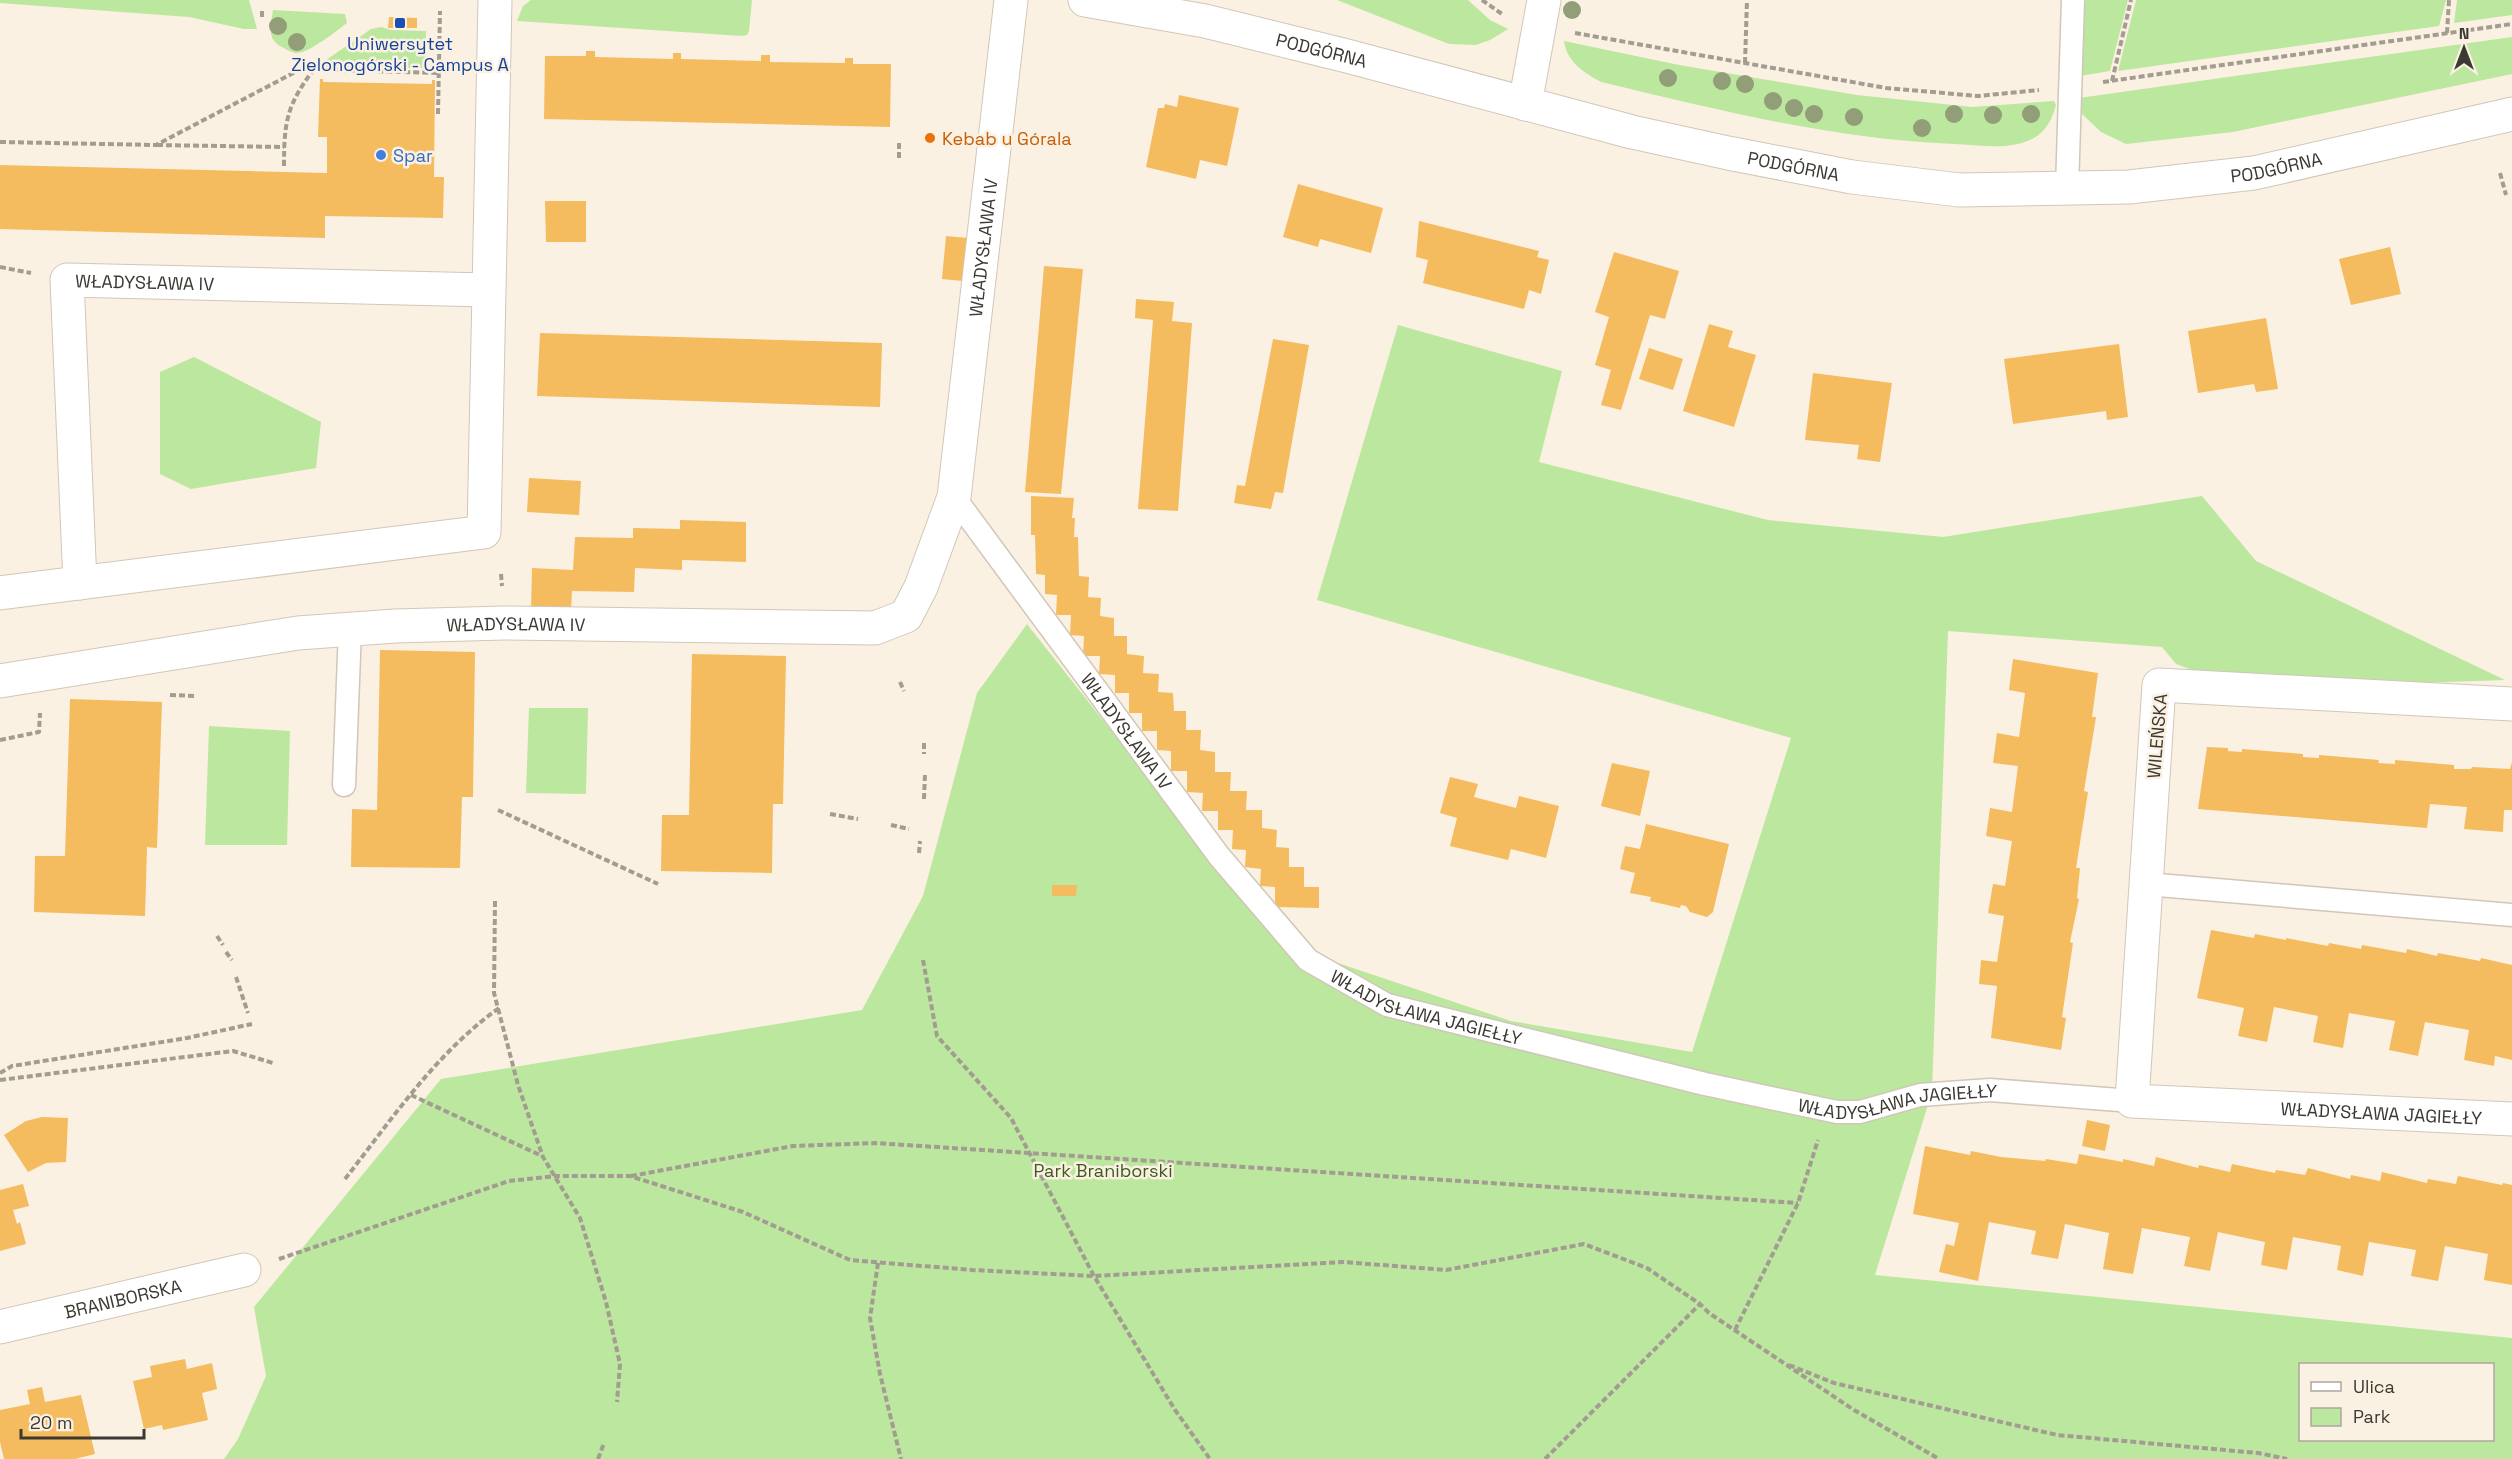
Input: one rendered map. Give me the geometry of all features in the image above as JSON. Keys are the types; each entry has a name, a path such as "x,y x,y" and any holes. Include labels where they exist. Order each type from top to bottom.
{"street":[{"path":"0,593 484,532 495,0"},
{"name":"WŁADYSŁAWA IV","path":"0,681 286,634 350,629 504,623 874,628 906,616 921,587 954,497 1011,0"},
{"name":"PODGÓRNA","path":"1085,0 1216,24 1347,56 1525,104 1728,153 1852,177 1959,190 2129,187 2254,173 2512,114"},
{"path":"1525,104 1542,14"},
{"name":"WŁADYSŁAWA IV","path":"80,583 68,280 488,290"},
{"name":"WILEŃSKA","path":"2133,1101 2159,685 2512,704"},
{"name":"WŁADYSŁAWA JAGIEŁŁY","path":"2133,1101 2512,1119"},
{"name":"BRANIBORSKA","path":"0,1327 244,1270"}],"lane":[{"path":"2067,189 2073,0"},
{"name":"WŁADYSŁAWA IV","path":"954,497 1219,856 1308,960"},
{"path":"344,785 350,629"},
{"path":"2146,884 2512,915"},
{"name":"WŁADYSŁAWA JAGIEŁŁY","path":"1308,960 1387,1005 1705,1084 1827,1110 1860,1112 1920,1095 1990,1090 2133,1101"}],"path":[{"path":"1482,0 1512,21 1542,14 1745,63 1886,88 1978,96 2112,81 2512,24"},
{"path":"1745,63 1747,0"},
{"path":"2112,81 2131,0"},
{"path":"2447,33 2449,0"},
{"path":"262,9 262,17"},
{"path":"438,114 440,11"},
{"path":"156,145 301,69 439,73"},
{"path":"284,166 286,118 292,101 314,69"},
{"path":"0,142 284,147"},
{"path":"900,142 900,159"},
{"path":"2500,173 2506,195"},
{"path":"900,682 904,691"},
{"path":"924,743 924,754"},
{"path":"924,799 925,774"},
{"path":"498,810 658,884"},
{"path":"830,814 858,819"},
{"path":"891,825 909,829"},
{"path":"918,853 920,841"},
{"path":"495,901 494,993 518,1085 543,1157 580,1218 606,1302 620,1364 617,1402"},
{"path":"217,936 223,945"},
{"path":"226,952 232,960"},
{"path":"923,960 937,1036 1011,1118 1094,1276 1175,1410 1210,1459"},
{"path":"236,977 248,1013"},
{"path":"345,1179 443,1055 473,1027 499,1008"},
{"path":"0,1072 12,1066 187,1038 252,1024"},
{"path":"0,1080 233,1051 273,1063"},
{"path":"411,1095 543,1157"},
{"path":"1735,1330 1798,1203 1827,1110"},
{"path":"244,1270 510,1181 556,1176 630,1176 793,1146 875,1143 1798,1203"},
{"path":"630,1176 743,1212 850,1260 972,1270 1094,1276 1343,1262 1446,1270 1584,1244 1647,1268 1700,1304 1709,1313 1854,1410 1939,1459"},
{"path":"878,1263 870,1318 880,1374 901,1459"},
{"path":"1545,1459 1700,1304"},
{"path":"1780,1361 1834,1383 2057,1435 2258,1453 2287,1459"},
{"path":"598,1459 604,1443"}],"green space":[{"path":"0,0 249,0 257,29 244,29 189,17 0,3"},
{"path":"531,0 752,0 749,31 747,35 742,36 517,21 523,6"},
{"path":"1337,0 1468,0 1490,20 1508,29 1476,45 1449,44"},
{"path":"2084,0 2128,0 2110,71 2080,76"},
{"path":"2136,0 2446,0 2439,26 2118,71"},
{"path":"2457,0 2512,0 2512,15 2454,23"},
{"path":"273,10 345,14 347,23 314,46 295,53 277,44 274,40 271,31"},
{"path":"381,27 391,30 426,31 425,68 316,67 371,29"},
{"path":"2512,37 2512,74 2233,132 2126,144 2101,132 2082,114 2079,98"},
{"path":"1564,41 1679,65 1857,95 1972,107 2054,101 2056,105 2051,119 2042,132 2034,138 2015,145 1984,146 1864,136 1776,122 1601,82 1572,61"},
{"name":"Park Braniborski","path":"1398,325 1562,371 1539,462 1768,520 1943,537 2202,496 2256,561 2505,680 2245,689 2176,664 2162,647 1948,631 1932,1092 1875,1275 2512,1338 2512,1459 224,1459 238,1439 266,1376 254,1307 441,1079 862,1010 923,896 977,693 1027,624 1273,936 1338,963 1511,1021 1692,1052 1791,738 1317,600"},
{"path":"194,357 321,422 316,468 191,489 160,474 160,372"},
{"path":"529,708 588,708 586,794 526,793"},
{"path":"209,726 290,731 287,845 205,845"}],"building":[{"path":"389,17 417,18 417,28 388,28"},
{"path":"586,51 595,51 595,57 673,59 673,53 681,53 681,59 761,61 761,55 770,55 770,62 845,63 845,58 853,58 853,64 891,64 890,127 544,119 545,56 586,56"},
{"path":"320,79 323,79 323,82 432,84 432,80 435,80 434,177 444,177 443,218 325,216 325,238 0,229 0,165 327,173 327,137 318,137"},
{"path":"1179,95 1239,108 1227,166 1200,160 1196,179 1146,167 1158,108 1164,108 1165,104 1177,107"},
{"path":"1298,184 1383,208 1371,253 1320,239 1318,247 1283,237"},
{"path":"545,201 586,201 586,242 546,242"},
{"path":"1419,221 1539,251 1537,257 1549,260 1541,294 1529,290 1524,309 1423,283 1428,260 1416,257"},
{"path":"946,236 968,238 963,281 942,279"},
{"path":"2390,247 2401,294 2351,305 2339,259"},
{"path":"1614,252 1679,271 1665,319 1650,315 1621,410 1601,405 1611,370 1595,365 1609,317 1595,312"},
{"path":"1044,266 1083,269 1061,494 1025,492"},
{"path":"1136,299 1174,302 1172,321 1192,323 1178,511 1138,509 1153,320 1135,318"},
{"path":"2266,318 2278,389 2256,392 2254,384 2198,393 2188,331"},
{"path":"1709,324 1733,331 1728,347 1756,355 1734,427 1683,411"},
{"path":"540,333 882,343 880,407 537,396"},
{"path":"1273,339 1309,345 1283,493 1275,492 1271,509 1234,503 1237,485 1245,486"},
{"path":"2119,344 2128,417 2107,420 2106,411 2013,424 2004,359"},
{"path":"1649,348 1683,359 1673,390 1639,379"},
{"path":"1813,373 1892,383 1880,462 1857,459 1859,445 1805,440"},
{"path":"529,478 581,481 579,515 527,512"},
{"path":"1031,496 1074,498 1072,518 1075,518 1074,537 1078,537 1079,576 1089,577 1088,597 1101,598 1100,616 1114,618 1114,636 1127,636 1127,654 1144,656 1143,673 1159,674 1158,692 1173,693 1174,711 1186,711 1186,730 1201,730 1200,750 1215,752 1215,772 1231,772 1230,791 1247,791 1246,810 1262,810 1262,828 1277,830 1276,847 1289,848 1289,867 1304,867 1304,887 1319,887 1319,908 1275,907 1275,887 1260,886 1261,869 1245,867 1246,850 1232,849 1233,830 1218,830 1218,811 1202,811 1203,793 1187,792 1187,771 1171,771 1171,751 1157,750 1157,731 1142,731 1142,713 1129,713 1129,693 1115,693 1115,675 1099,674 1100,656 1083,656 1084,636 1070,635 1071,615 1056,615 1057,595 1045,594 1045,575 1036,574 1035,535 1031,535"},
{"path":"680,520 746,522 746,562 682,560 682,570 635,568 634,592 572,591 571,610 531,609 532,568 573,570 575,537 633,538 633,528 680,529"},
{"path":"380,650 475,652 473,797 462,797 460,868 351,867 352,809 377,810"},
{"path":"692,654 786,656 783,804 773,804 772,873 661,871 662,815 689,815"},
{"path":"2013,659 2098,673 2092,717 2096,717 2084,791 2088,792 2076,868 2080,868 2077,898 2079,899 2070,942 2073,943 2062,1017 2066,1018 2061,1050 1991,1038 1997,986 1979,984 1981,960 1997,962 2004,916 1988,913 1993,884 2005,886 2012,841 1986,836 1990,808 2012,812 2018,766 1993,763 1997,733 2019,737 2025,693 2009,690"},
{"path":"70,699 162,702 157,848 147,847 145,916 34,912 35,856 65,856"},
{"path":"2207,747 2228,748 2228,751 2242,752 2242,749 2303,754 2303,757 2319,758 2319,755 2379,760 2378,763 2395,764 2395,760 2454,765 2454,769 2471,769 2472,767 2510,769 2512,762 2512,810 2504,810 2503,832 2464,829 2467,807 2430,804 2427,828 2198,809"},
{"path":"1612,763 1650,771 1640,816 1601,806"},
{"path":"1450,777 1478,784 1474,797 1516,808 1519,796 1559,806 1546,858 1511,849 1508,860 1450,846 1457,818 1440,813"},
{"path":"1646,824 1729,844 1713,912 1707,917 1690,912 1686,906 1681,905 1680,908 1650,901 1651,897 1630,893 1635,873 1620,869 1625,846 1640,849"},
{"path":"1052,885 1077,885 1076,896 1052,896"},
{"path":"2211,930 2254,938 2255,934 2286,940 2286,938 2328,946 2329,943 2361,949 2362,945 2406,953 2407,949 2437,956 2438,953 2480,961 2481,958 2512,965 2512,1060 2495,1056 2494,1066 2464,1060 2469,1030 2425,1022 2418,1056 2389,1050 2395,1021 2349,1013 2343,1048 2313,1042 2318,1016 2274,1007 2267,1042 2238,1036 2244,1008 2197,998"},
{"path":"42,1117 68,1118 66,1162 46,1163 28,1172 4,1135 26,1121"},
{"path":"2087,1120 2110,1125 2105,1151 2082,1146"},
{"path":"1925,1146 1970,1155 1971,1151 2001,1157 2045,1161 2046,1159 2077,1164 2079,1154 2123,1162 2123,1159 2154,1166 2156,1157 2198,1168 2199,1165 2230,1172 2232,1164 2275,1173 2276,1170 2305,1175 2308,1168 2350,1179 2351,1175 2380,1181 2382,1172 2427,1183 2428,1179 2456,1184 2458,1176 2512,1185 2512,1285 2484,1280 2488,1254 2445,1246 2438,1281 2411,1276 2416,1250 2369,1242 2363,1276 2337,1270 2341,1246 2293,1237 2287,1270 2261,1265 2265,1242 2218,1232 2210,1271 2184,1266 2190,1237 2142,1228 2133,1274 2103,1269 2109,1233 2065,1224 2058,1259 2031,1254 2036,1231 1989,1222 1978,1281 1939,1272 1946,1244 1954,1246 1959,1223 1913,1214"},
{"path":"23,1184 29,1206 13,1210 17,1224 20,1222 26,1244 0,1251 0,1190"},
{"path":"185,1359 187,1369 212,1363 217,1389 202,1393 208,1420 163,1430 162,1425 144,1429 133,1381 152,1377 150,1366"},
{"path":"42,1387 45,1402 81,1395 95,1454 75,1459 4,1459 0,1442 0,1410 30,1404 27,1390"}],"place":[{"name":"Uniwersytet Zielonogórski - Campus A","path":"400,23"},
{"name":"Kebab u Górala","path":"930,138"},
{"name":"Spar","path":"381,155"}]}
